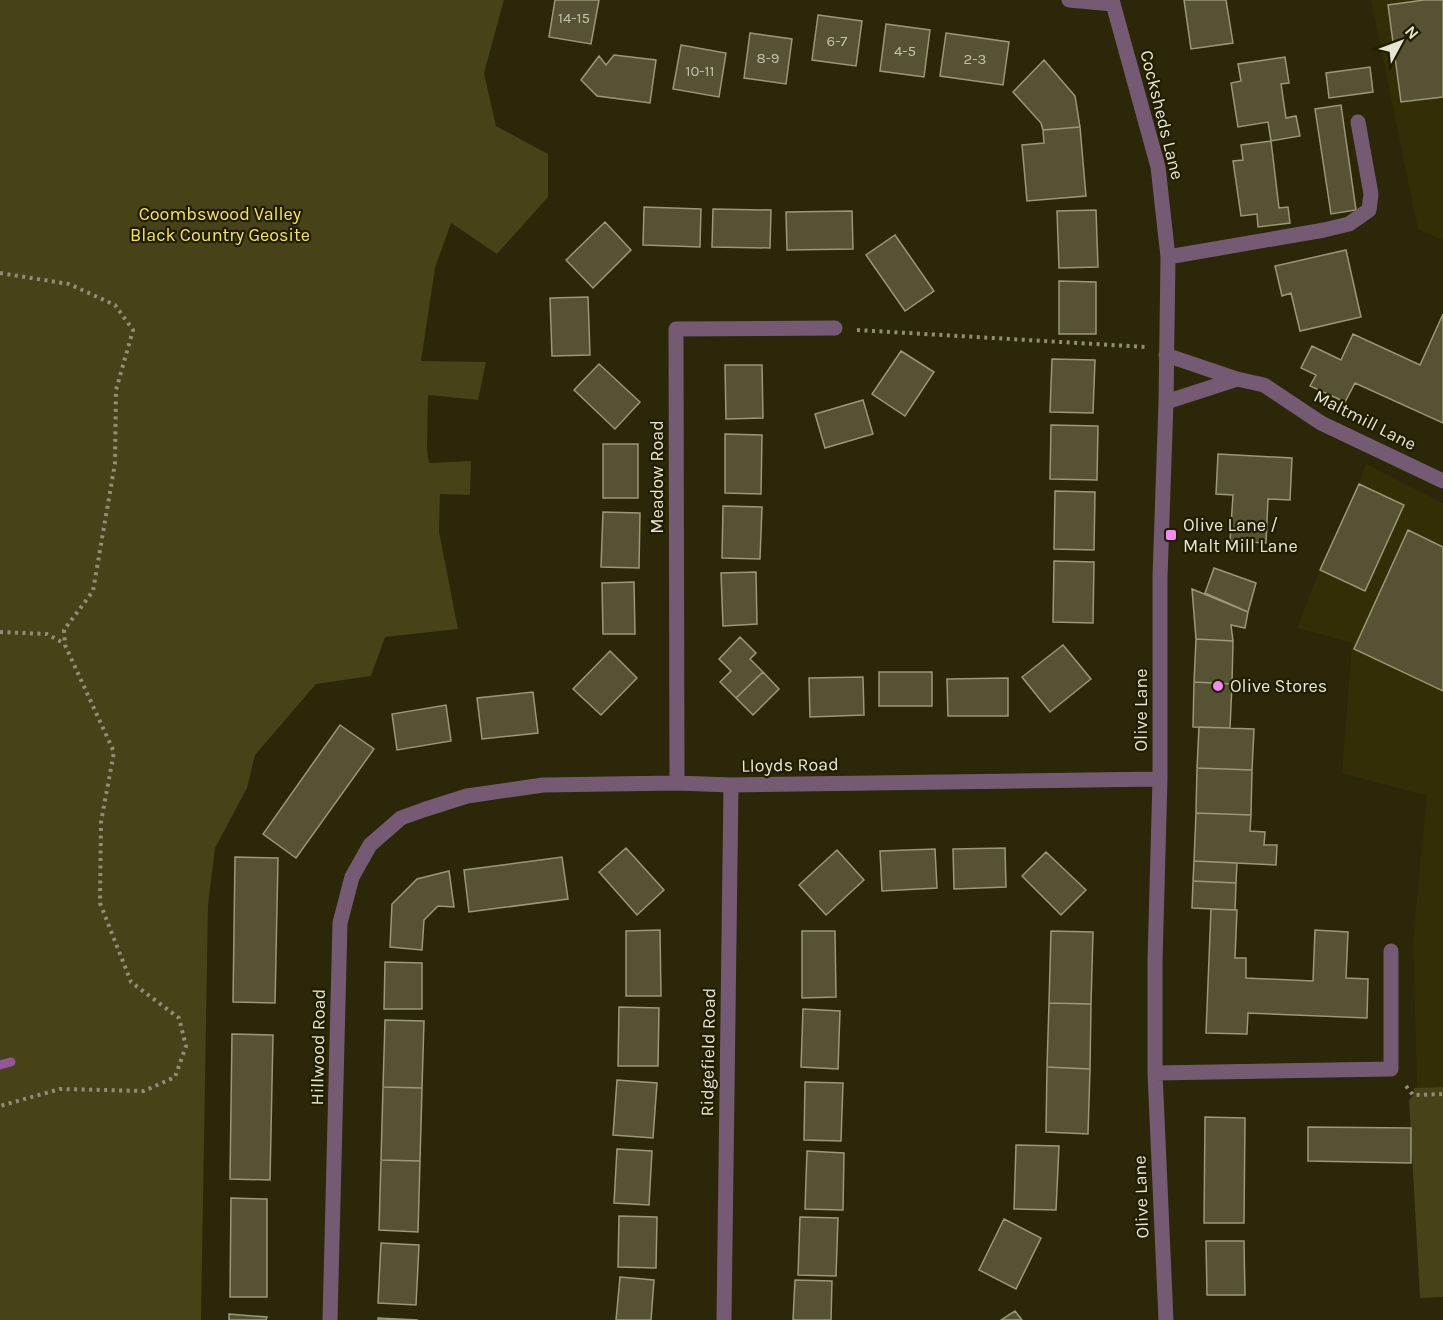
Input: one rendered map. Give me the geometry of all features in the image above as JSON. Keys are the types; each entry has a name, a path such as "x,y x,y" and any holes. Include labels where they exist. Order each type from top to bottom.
{"street":[{"path":"1069,0 1113,2"},
{"name":"Cocksheds Lane","path":"1113,2 1158,167 1168,257 1166,351"},
{"path":"1168,257 1324,230 1349,224 1360,218 1369,210 1371,194 1358,122"},
{"name":"Meadow Road","path":"677,783 676,329 835,328"},
{"name":"Maltmill Lane","path":"1166,351 1237,379 1264,385 1321,423 1443,481"},
{"name":"Olive Lane","path":"1166,351 1160,578 1160,779 1155,961 1155,1073 1166,1320"},
{"path":"1166,402 1237,379"},
{"name":"Lloyds Road","path":"423,810 467,796 543,785 677,783 731,785 1160,779"},
{"name":"Ridgefield Road","path":"724,1320 731,785"},
{"name":"Hillwood Road","path":"330,1320 340,924 352,877 370,845 401,818 423,810"},
{"path":"1155,1073 1391,1070 1391,951"}],"path":[{"path":"0,273 69,284 114,305 133,330 116,390 115,463 93,591 64,630 66,645 114,752 101,822 100,903 131,982 179,1018 186,1046 175,1077 144,1091 60,1089 0,1106"},
{"path":"835,328 1166,351"},
{"path":"0,632 47,634 66,645"},
{"path":"1391,1070 1413,1095 1443,1094"}],"shaded area":[{"path":"1371,0 1443,0 1443,240 1418,230"},
{"path":"1366,464 1443,503 1443,1087 1417,1088 1413,939 1427,796 1342,773 1352,643 1297,628"}],"green space":[{"name":"Coombswood Valley Black Country Geosite","path":"0,0 504,0 484,73 496,126 548,154 548,197 497,254 451,223 435,268 421,361 486,362 478,400 428,395 427,450 429,463 471,461 470,495 440,494 439,532 458,629 385,637 371,676 316,684 255,755 247,788 215,848 208,905 201,1320 0,1320"},
{"path":"1443,1087 1443,1297 1420,1298 1409,1100 1414,1088"}],"building":[{"path":"555,0 599,0 591,44 549,37"},
{"path":"1184,0 1226,0 1233,43 1191,49"},
{"path":"1443,0 1443,97 1401,102 1388,5"},
{"path":"818,15 862,21 856,66 812,60"},
{"path":"886,24 930,30 924,77 880,71"},
{"path":"750,33 792,39 786,84 744,78"},
{"path":"946,33 1009,42 1003,85 940,76"},
{"path":"681,45 726,53 719,97 673,89"},
{"path":"614,55 656,60 650,103 597,96 581,80 599,56 606,65"},
{"path":"1285,57 1289,83 1281,84 1286,118 1296,116 1300,136 1271,141 1268,122 1238,127 1231,83 1241,81 1238,64"},
{"path":"1044,60 1075,96 1080,127 1043,130 1041,123 1013,92"},
{"path":"1370,67 1373,92 1329,98 1326,73"},
{"path":"1341,105 1356,210 1331,214 1315,109"},
{"path":"1080,127 1086,196 1027,201 1022,145 1044,143 1043,130"},
{"path":"1271,141 1279,208 1288,207 1290,223 1258,227 1257,214 1241,216 1233,161 1243,160 1241,145"},
{"path":"644,207 701,209 700,247 643,245"},
{"path":"713,209 771,210 770,248 712,247"},
{"path":"1096,210 1098,267 1059,268 1057,211"},
{"path":"852,211 853,249 787,250 786,212"},
{"path":"605,222 631,250 593,288 566,260"},
{"path":"895,235 934,291 905,311 866,255"},
{"path":"1346,250 1361,317 1300,331 1291,293 1282,296 1275,266"},
{"path":"1059,281 1096,282 1096,334 1059,334"},
{"path":"588,297 590,355 552,356 550,298"},
{"path":"1443,314 1443,423 1355,383 1345,402 1310,386 1316,375 1301,368 1312,346 1341,360 1353,334 1420,365"},
{"path":"901,351 934,372 905,416 872,394"},
{"path":"1052,359 1095,360 1093,413 1050,412"},
{"path":"599,364 640,402 615,429 574,390"},
{"path":"725,365 762,365 763,418 726,419"},
{"path":"863,400 873,434 825,448 815,414"},
{"path":"1051,425 1098,426 1097,480 1050,479"},
{"path":"725,434 762,435 761,494 725,493"},
{"path":"603,444 638,444 638,498 603,498"},
{"path":"1218,454 1292,458 1290,500 1268,499 1266,543 1230,541 1233,495 1216,494"},
{"path":"1359,484 1404,505 1365,591 1320,570"},
{"path":"1055,491 1095,492 1094,550 1054,549"},
{"path":"723,506 762,507 760,559 722,558"},
{"path":"603,512 640,513 639,568 601,567"},
{"path":"1408,530 1443,547 1443,691 1354,649"},
{"path":"1054,561 1094,562 1093,623 1053,622"},
{"path":"1214,568 1256,583 1248,612 1205,593"},
{"path":"756,572 757,624 723,626 721,573"},
{"path":"634,582 635,634 603,634 602,583"},
{"path":"1192,589 1248,612 1245,628 1231,625 1233,641 1196,639"},
{"path":"740,637 756,653 750,659 763,672 736,698 720,682 731,671 719,659"},
{"path":"1196,639 1233,641 1232,684 1194,682"},
{"path":"1063,645 1091,679 1050,712 1022,677"},
{"path":"610,651 637,678 601,715 573,689"},
{"path":"763,672 779,689 753,715 736,698"},
{"path":"879,672 932,672 932,706 879,706"},
{"path":"863,677 864,715 810,717 809,678"},
{"path":"1008,678 1008,716 948,716 947,679"},
{"path":"1194,682 1232,684 1230,728 1193,727"},
{"path":"533,692 538,733 482,739 477,698"},
{"path":"446,705 451,741 397,750 392,714"},
{"path":"340,725 374,749 296,858 263,834"},
{"path":"1199,727 1254,729 1252,770 1197,768"},
{"path":"1197,768 1252,770 1251,815 1196,813"},
{"path":"1196,813 1251,815 1250,831 1265,832 1264,845 1277,845 1276,865 1194,861"},
{"path":"626,848 664,890 637,915 599,872"},
{"path":"1005,848 1006,887 954,889 953,849"},
{"path":"935,849 937,888 882,891 880,851"},
{"path":"837,850 864,880 826,915 799,885"},
{"path":"1046,852 1086,890 1061,915 1022,876"},
{"path":"235,857 278,858 275,1003 233,1002"},
{"path":"562,857 568,899 469,912 464,870"},
{"path":"1194,861 1237,863 1236,883 1193,881"},
{"path":"449,871 454,907 438,906 424,920 422,950 390,947 392,904 417,879"},
{"path":"1193,881 1236,883 1235,910 1192,908"},
{"path":"1211,909 1237,910 1235,958 1246,958 1246,978 1313,981 1315,930 1348,932 1346,978 1368,979 1367,1018 1248,1013 1247,1034 1206,1033"},
{"path":"660,930 661,996 626,996 626,931"},
{"path":"802,931 835,931 836,997 802,998"},
{"path":"1051,931 1093,932 1091,1004 1049,1003"},
{"path":"385,962 422,963 422,1009 384,1009"},
{"path":"1049,1003 1091,1004 1090,1069 1047,1067"},
{"path":"619,1007 659,1008 658,1066 618,1066"},
{"path":"803,1009 840,1011 838,1069 801,1067"},
{"path":"385,1020 424,1021 422,1088 383,1087"},
{"path":"232,1034 273,1035 270,1180 230,1179"},
{"path":"1047,1067 1090,1069 1088,1134 1046,1132"},
{"path":"617,1080 657,1083 653,1138 613,1135"},
{"path":"805,1082 843,1083 841,1141 804,1140"},
{"path":"383,1087 422,1088 420,1161 381,1160"},
{"path":"1205,1117 1245,1118 1244,1223 1204,1223"},
{"path":"1308,1127 1411,1128 1411,1163 1308,1161"},
{"path":"1016,1145 1059,1146 1056,1210 1014,1209"},
{"path":"617,1149 652,1151 649,1205 614,1203"},
{"path":"807,1151 844,1153 843,1210 805,1209"},
{"path":"381,1160 420,1161 418,1232 379,1230"},
{"path":"231,1198 267,1199 267,1297 230,1297"},
{"path":"619,1216 657,1217 656,1268 618,1267"},
{"path":"800,1217 838,1218 836,1276 798,1275"},
{"path":"1004,1219 1041,1238 1016,1289 979,1270"},
{"path":"1206,1241 1244,1241 1245,1295 1207,1295"},
{"path":"381,1243 419,1245 416,1305 378,1303"},
{"path":"620,1277 654,1280 651,1320 616,1320"},
{"path":"795,1280 832,1281 831,1320 793,1320"},
{"path":"1015,1311 1022,1320 1001,1320"},
{"path":"229,1314 267,1317 266,1320 229,1320"},
{"path":"378,1318 418,1320 378,1320"}],"waterway":[{"path":"0,1065 11,1062"}],"place":[{"name":"Olive Lane / Malt Mill Lane","path":"1171,535"},
{"name":"Olive Stores","path":"1218,686"}]}
